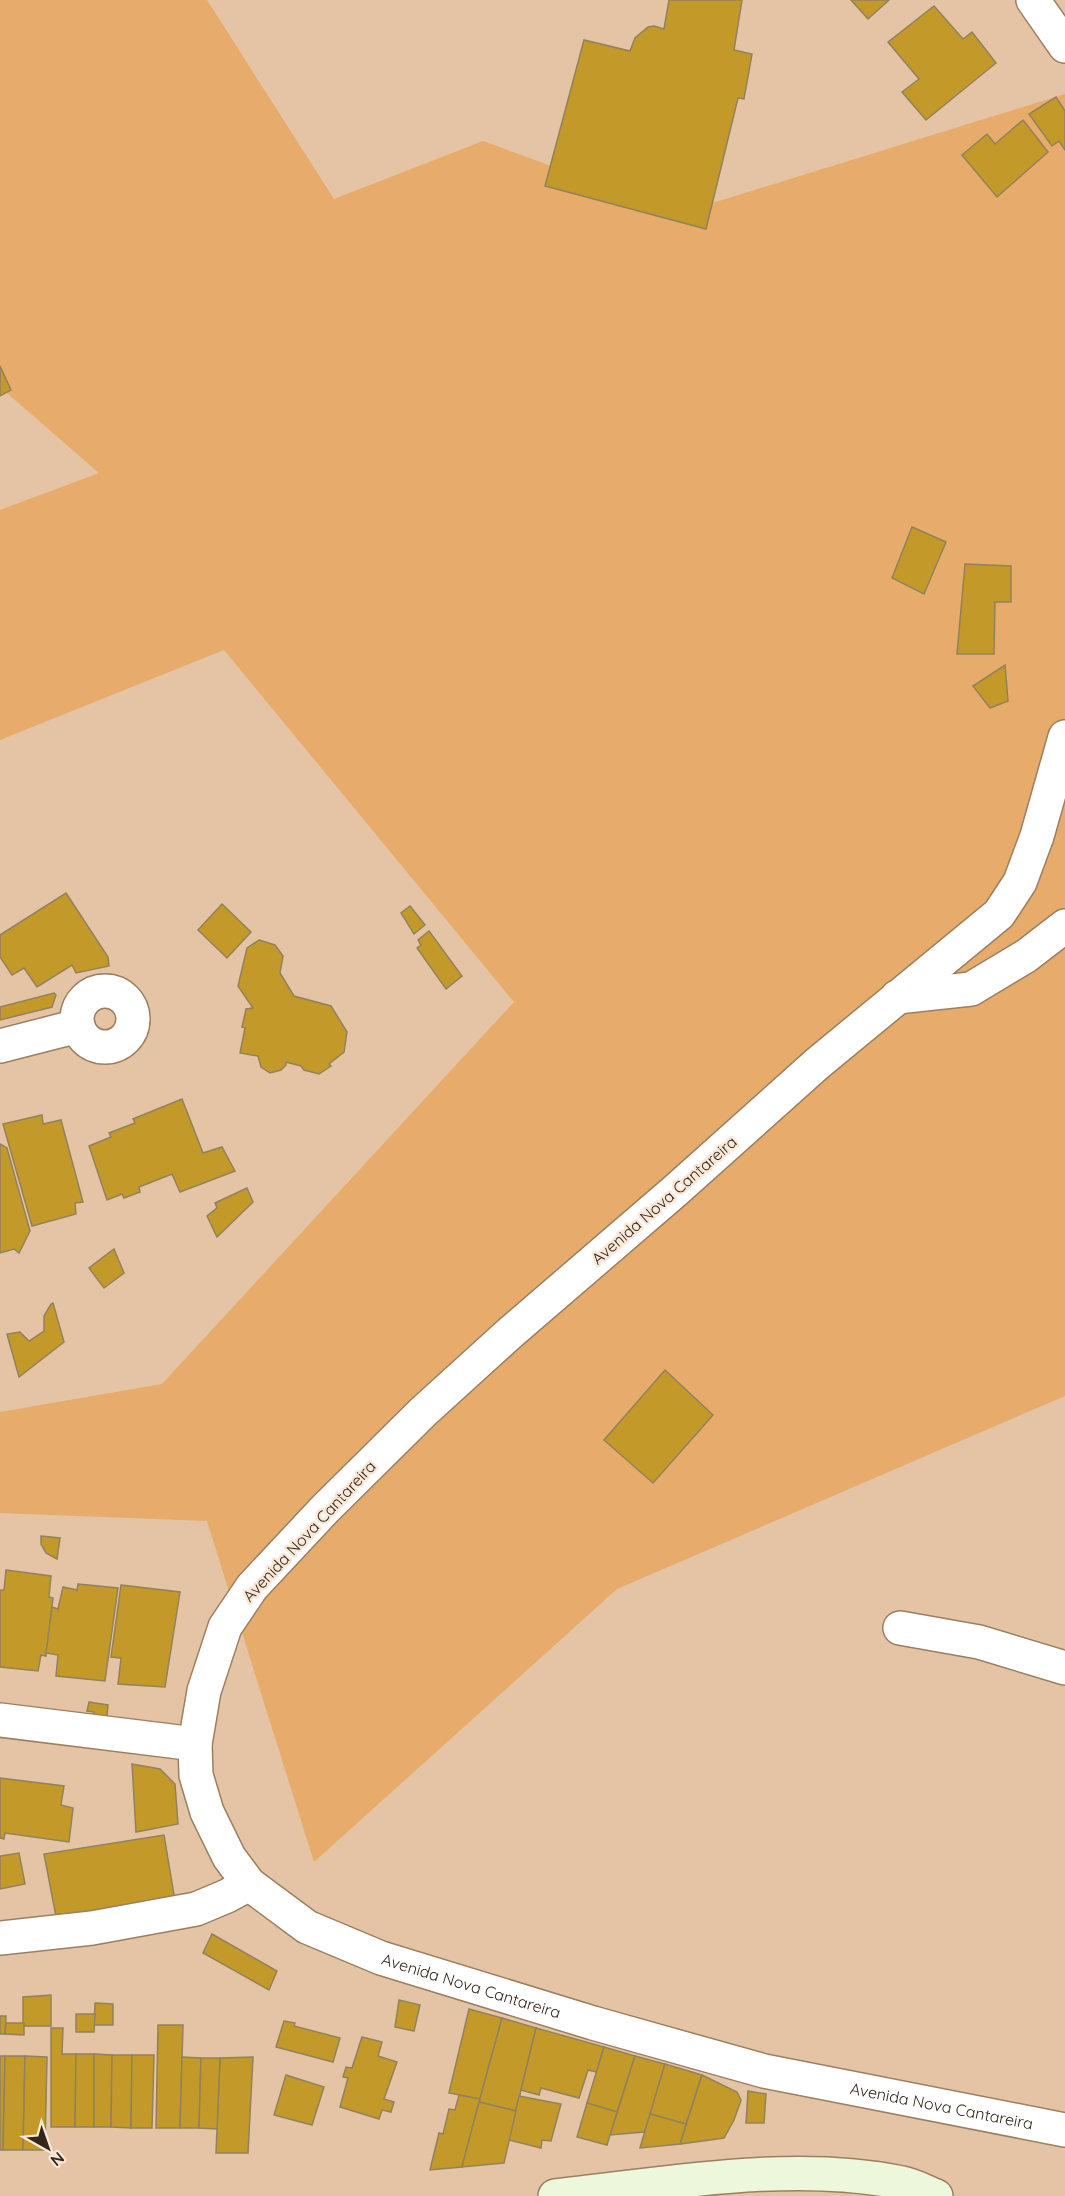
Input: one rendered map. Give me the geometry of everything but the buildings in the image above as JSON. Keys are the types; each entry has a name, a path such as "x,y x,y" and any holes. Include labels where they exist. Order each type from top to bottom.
{"main road":[{"path":"555,2196 669,2189 773,2174 837,2175 904,2183 936,2196"}],"street":[{"path":"1033,0 1065,46"},
{"name":"Avenida Nova Cantareira","path":"1065,737 1037,836 1020,882 999,914 818,1063 666,1199 510,1333 423,1412 325,1509 252,1587 225,1627 204,1691 195,1744 196,1775 207,1812 229,1857 249,1884 307,1927 381,1958 592,2023 765,2071 1065,2130"},
{"path":"897,997 971,989 1026,956 1065,926"},
{"path":"0,1046 78,1026"},
{"path":"900,1629 979,1642 1065,1668"},
{"path":"0,1720 195,1744"},
{"path":"0,1938 92,1928 196,1909 249,1884"}],"shaded area":[{"path":"0,0 207,0 334,199 483,141 680,213 1065,94 1065,1396 617,1589 314,1862 207,1521 0,1513 0,1412 162,1384 514,1002 224,650 0,740 0,510 99,473 0,387"}]}
